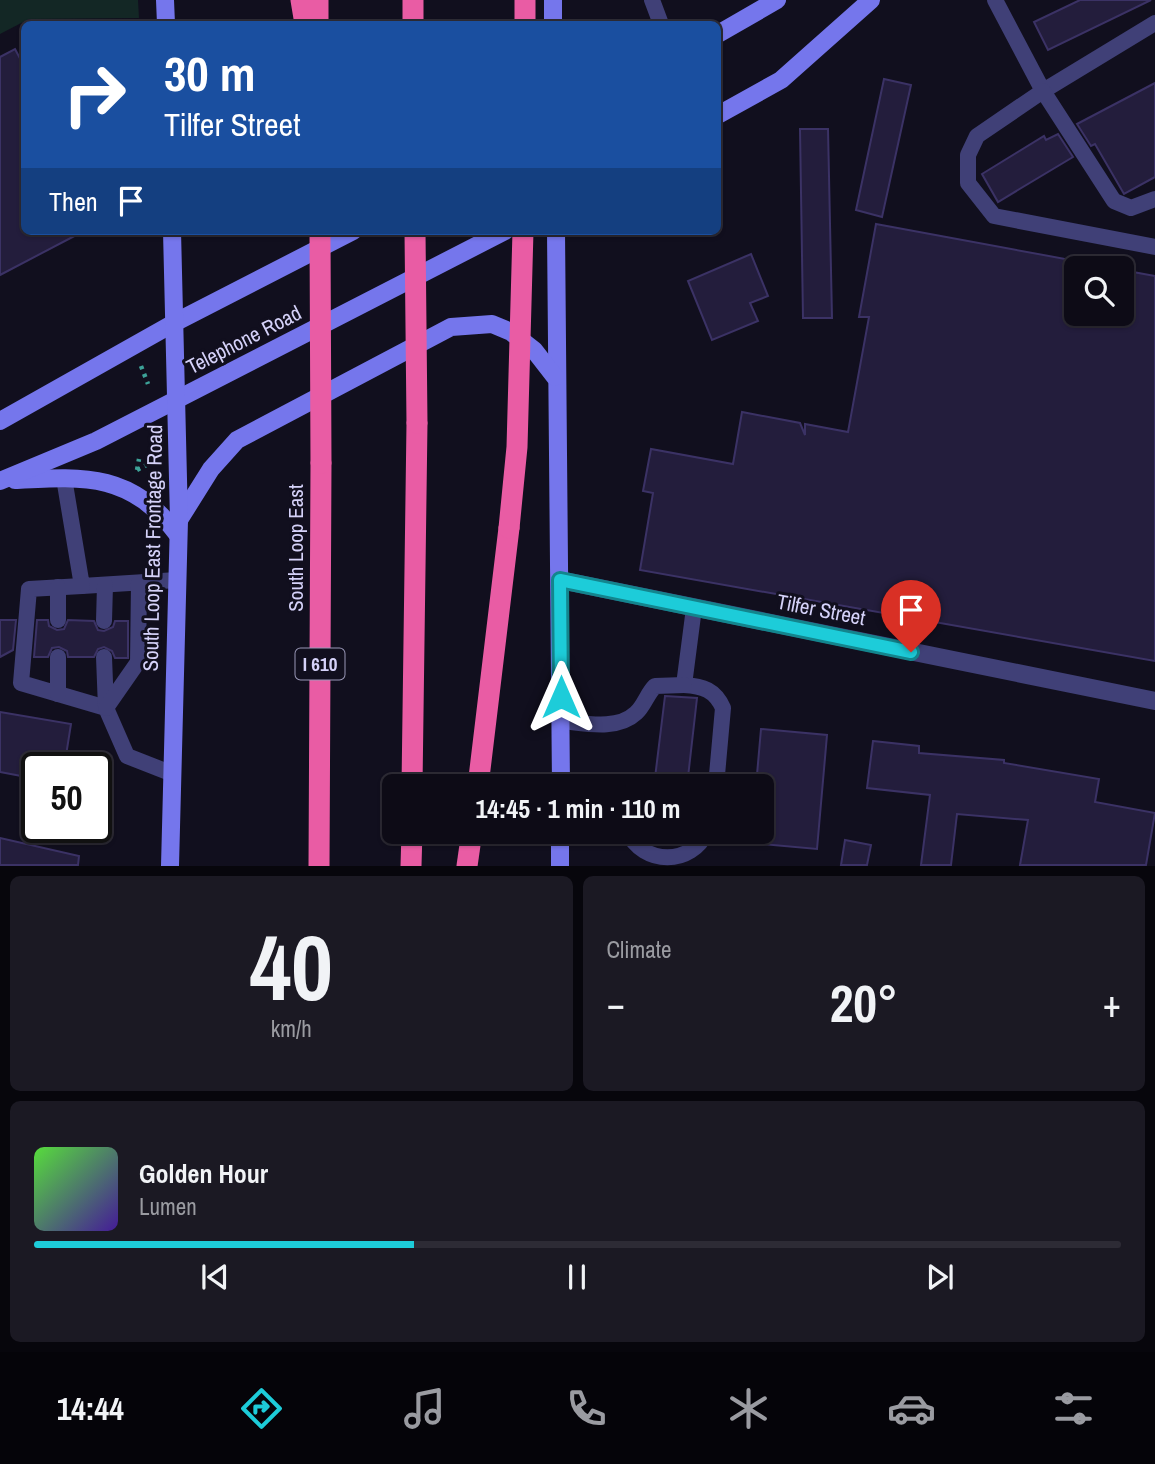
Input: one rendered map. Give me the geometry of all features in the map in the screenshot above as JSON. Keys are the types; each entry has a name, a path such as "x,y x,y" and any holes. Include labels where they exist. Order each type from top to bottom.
{"highway":[{"path":"301,0 304,21"},
{"path":"318,0 318,21"},
{"path":"413,0 414,21"},
{"path":"525,0 526,21"},
{"name":"South Loop East","path":"319,866 320,235"},
{"path":"412,774 417,423 415,235"},
{"path":"479,774 517,447 523,235"},
{"path":"411,866 412,844"},
{"path":"467,866 470,844"}],"main road":[{"path":"165,0 166,21"},
{"path":"553,0 553,21"},
{"path":"721,32 777,0"},
{"path":"721,114 781,80 871,0"},
{"name":"South Loop East Frontage Road","path":"170,866 179,528 172,235"},
{"path":"0,421 174,323 345,235"},
{"name":"Telephone Road","path":"1,481 96,441 497,235"},
{"path":"556,235 555,377 561,774"},
{"path":"1,481 92,478 135,494 179,528 211,469 237,440 451,327 492,324 511,332 534,350 555,377"},
{"path":"560,844 560,866"}],"street":[{"name":"Tilfer Street","path":"560,580 1155,701"}],"lane":[{"path":"652,0 660,21"},
{"path":"995,0 1043,91 1114,201 1131,208 1155,199"},
{"path":"1155,23 1043,91 977,136 968,155 968,183 993,216 1155,247"},
{"path":"64,478 82,586"},
{"path":"106,708 21,683 29,589 177,580"},
{"path":"106,708 138,662 139,583"},
{"path":"104,621 105,585"},
{"path":"58,587 58,620"},
{"path":"684,685 694,608"},
{"path":"58,657 58,694"},
{"path":"104,657 106,708 127,756 173,774"},
{"path":"561,721 608,724 628,719 639,711 655,686 684,685 710,690 718,697 723,708 717,774"},
{"path":"634,844 638,852 647,859 679,862 690,857 702,844"}],"path":[{"path":"138,358 149,384"},
{"path":"137,470 155,461"}],"green space":[{"path":"0,0 138,0 139,18 29,19 0,34"}],"building":[{"path":"1080,0 1151,0 1048,50 1034,22"},
{"path":"15,49 21,60 21,235 76,235 0,275 0,57"},
{"path":"884,79 911,85 882,217 856,210"},
{"path":"1155,83 1155,177 1124,194 1095,144 1091,146 1077,124"},
{"path":"800,129 828,129 832,318 803,318"},
{"path":"1058,134 1073,157 998,202 982,174 1044,136 1046,140"},
{"path":"876,224 1064,259 1064,326 1134,326 1134,272 1155,276 1155,661 640,570 653,493 643,491 651,449 733,464 742,412 800,423 805,435 805,424 848,432 869,317 859,317"},
{"path":"751,254 768,296 750,303 758,321 712,340 688,281"},
{"path":"0,620 16,620 13,650 0,657"},
{"path":"37,620 48,620 49,626 57,630 64,629 68,620 94,621 98,630 104,631 113,627 115,621 128,621 128,658 115,658 112,651 104,647 98,649 94,657 68,657 67,651 59,647 52,648 48,657 34,657"},
{"path":"665,696 697,698 688,774 655,774"},
{"path":"0,712 71,724 67,752 21,752 21,776 0,772"},
{"path":"761,729 827,735 817,849 761,844 774,844 774,774 757,774"},
{"path":"873,741 919,746 919,753 1004,760 1004,763 1099,779 1095,802 1155,813 1146,865 1020,865 1028,820 957,814 951,865 921,865 930,795 867,788"},
{"path":"0,838 79,856 78,865 0,865"},
{"path":"845,840 871,845 867,865 841,865"}],"route":[{"path":"561,697 560,580 911,652"}]}
